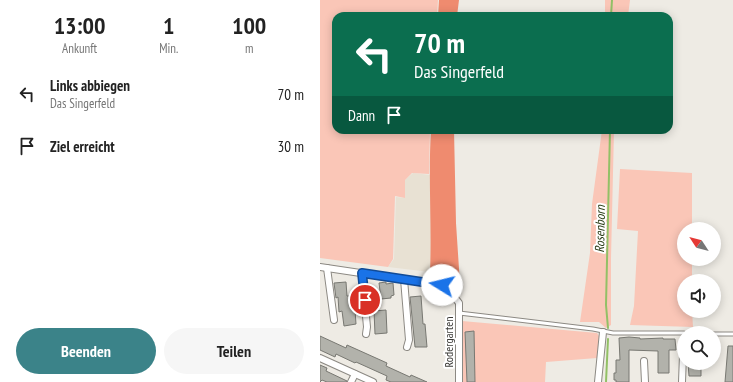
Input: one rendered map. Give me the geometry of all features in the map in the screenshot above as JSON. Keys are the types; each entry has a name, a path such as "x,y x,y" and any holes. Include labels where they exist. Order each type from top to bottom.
{"street":[{"path":"320,267 404,279 409,340 406,347"},
{"path":"327,268 334,320"},
{"path":"362,273 367,327 366,334"},
{"name":"Rodergarten","path":"404,279 442,285 449,290 459,303 459,382"},
{"path":"598,382 603,332"},
{"path":"320,358 373,382"},
{"path":"644,361 644,382"},
{"path":"682,370 682,382"},
{"path":"351,382 355,374"}],"lane":[{"path":"459,313 592,329 613,333 677,334"},
{"path":"721,334 733,334"}],"shaded area":[{"path":"320,0 438,0 437,12 332,12 332,134 430,134 429,174 412,173 405,180 405,198 395,196 393,259 388,267 320,258"},
{"path":"439,0 459,0 458,12 438,12"},
{"path":"605,0 630,0 628,12 605,12"},
{"path":"431,134 454,134 456,223 460,284 458,289 430,272"},
{"path":"601,134 614,134 611,325 606,328 599,322 580,322 590,253 592,204"},
{"path":"620,169 692,173 692,222 677,222 677,266 692,266 692,274 677,274 677,318 692,318 693,326 630,325 634,306 638,231 617,229"},
{"path":"413,173 430,175 432,245 430,272 388,267 394,259 396,197 405,198 405,180"},
{"path":"462,321 597,333 599,336 597,358 546,362 545,382 462,382"}],"building":[{"path":"346,282 347,296 350,296 352,310 355,310 356,324 344,326 342,311 339,312 338,297 336,298 334,283"},
{"path":"386,282 386,284 393,283 394,295 391,296 391,298 381,299 379,283"},
{"path":"421,296 423,324 425,324 427,347 415,347 410,297"},
{"path":"386,310 387,333 375,334 374,311"},
{"path":"474,331 475,382 467,382 465,332"},
{"path":"320,336 346,348 347,345 387,363 386,366 410,377 411,375 427,382 391,382 386,380 387,376 336,354 335,357 320,350"},
{"path":"629,337 640,339 675,339 676,350 669,350 669,373 658,373 658,351 629,350 629,382 616,382 616,380 614,380 614,373 616,373 616,360 620,360 619,338"},
{"path":"728,346 733,346 733,382 725,382"},
{"path":"320,365 327,368 326,371 347,382 327,382 322,380 320,382"},
{"path":"689,370 701,370 701,376 689,376"}],"waterway":[{"name":"Rosenborn","path":"611,12 612,0"},
{"name":"Rosenborn","path":"608,328 606,305 610,134"},
{"name":"Rosenborn","path":"606,382 608,339"}],"route":[{"path":"365,300 362,273 442,285"}]}
